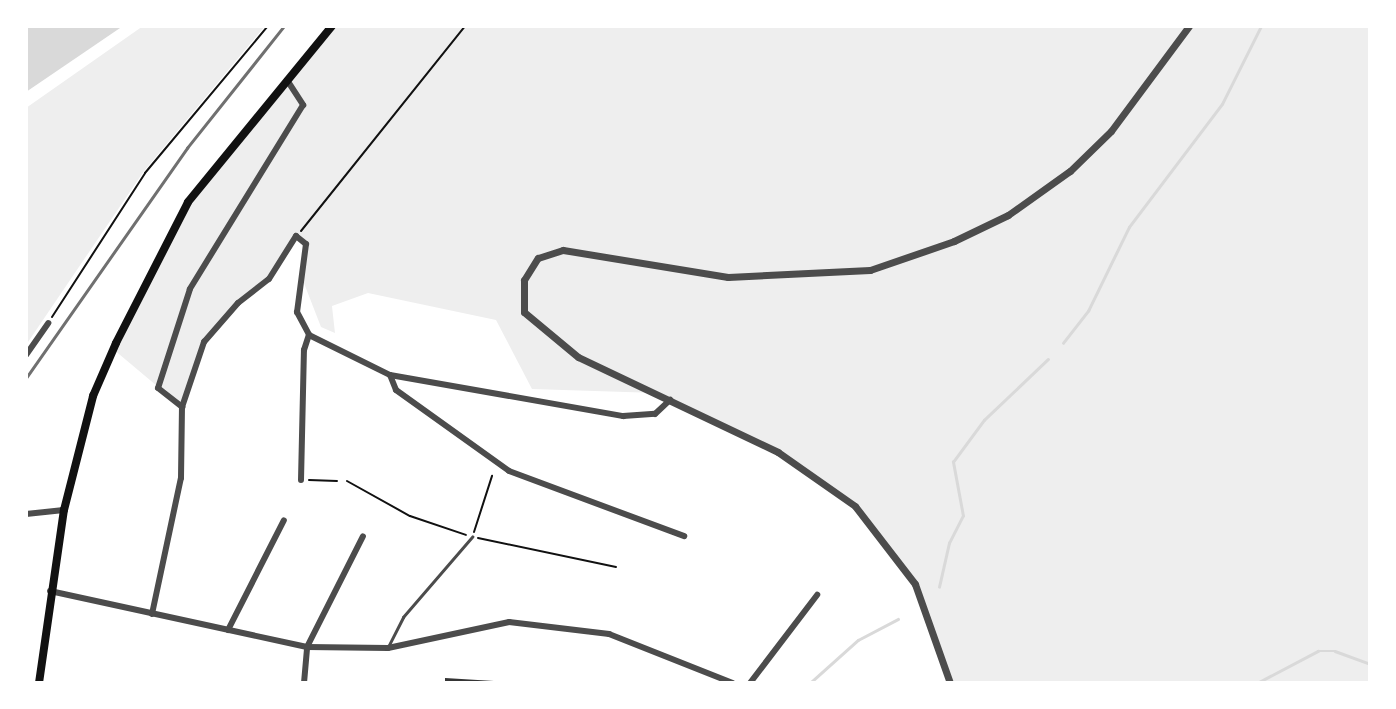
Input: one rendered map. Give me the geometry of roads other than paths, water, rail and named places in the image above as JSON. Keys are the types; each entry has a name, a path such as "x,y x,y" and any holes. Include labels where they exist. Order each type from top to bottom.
{"main road":[{"path":"40,683 50,591 64,510 93,396 188,202 332,26"}],"street":[{"path":"950,683 915,584 855,506 804,466 578,357 524,312 524,279 538,258 563,250 728,277 870,270 954,241 1008,215 1070,171 1127,112 1189,26"},
{"path":"182,407 158,388 190,289 303,105 287,80"},
{"path":"152,614 181,478 182,407 204,342 238,303 269,279 296,236 306,244 297,312 309,335 390,375 623,416 654,414 670,400"},
{"path":"26,355 48,323"},
{"path":"301,480 304,350 309,335"},
{"path":"390,375 396,390 509,471 684,536"},
{"path":"26,514 64,510"},
{"path":"228,630 284,520"},
{"path":"304,683 307,647 363,536"},
{"path":"50,591 307,647 388,648 509,622 609,634 733,683"},
{"path":"750,683 817,595"}],"lane":[{"path":"388,648 403,618 472,537"}],"waterway":[{"path":"1063,343 1088,311 1129,227 1222,104 1261,26"},
{"path":"939,587 949,543 963,516 953,462 984,420 1048,359"},
{"path":"810,683 858,640 898,619"},
{"path":"1257,683 1318,651 1335,651 1370,664"}],"railway":[{"path":"26,378 187,148 284,26"}]}
